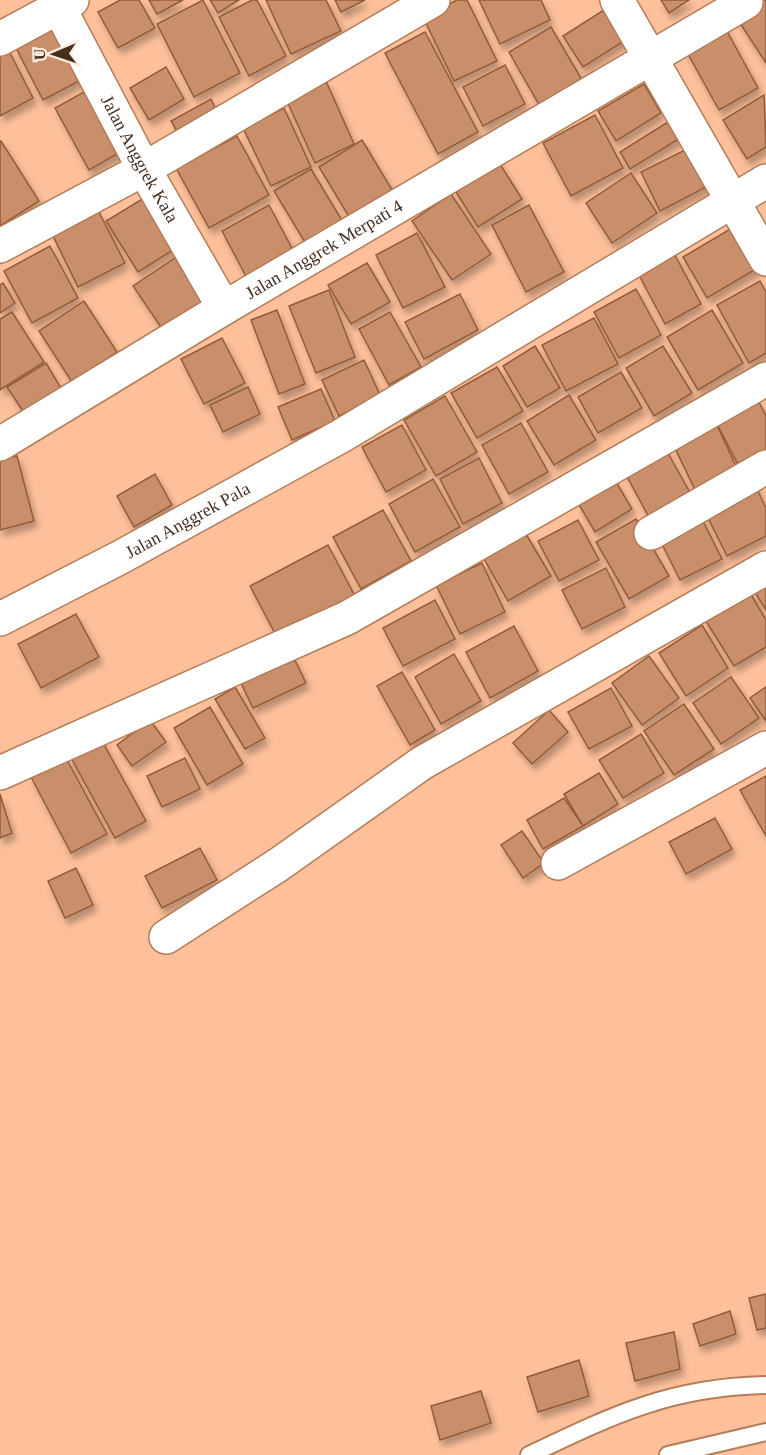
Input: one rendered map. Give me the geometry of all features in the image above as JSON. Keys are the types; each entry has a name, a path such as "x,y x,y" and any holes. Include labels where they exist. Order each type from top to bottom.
{"street":[{"path":"0,246 144,169 433,0"},
{"path":"617,0 766,259"},
{"path":"0,39 62,2"},
{"name":"Jalan Anggrek Kala","path":"62,2 144,169 224,308"},
{"name":"Jalan Anggrek Merpati 4","path":"0,444 224,308 746,2"},
{"name":"Jalan Anggrek Pala","path":"0,619 119,558 372,418 766,181"},
{"path":"0,773 347,618 766,379"},
{"path":"651,533 766,467"},
{"path":"166,937 278,865 423,763 766,568"},
{"path":"558,863 766,748"}],"lane":[{"path":"529,1455 642,1404 683,1393 732,1385 766,1385"},
{"path":"668,1455 766,1432"}],"building":[{"path":"120,0 139,0 155,28 118,48 98,12"},
{"path":"149,0 183,0 157,14"},
{"path":"203,0 240,73 194,97 157,24"},
{"path":"210,0 239,0 218,13"},
{"path":"252,0 257,0 286,56 249,76 219,17"},
{"path":"266,0 326,0 341,31 291,54"},
{"path":"335,0 365,0 341,12"},
{"path":"457,0 467,0 497,61 454,81 423,17"},
{"path":"479,0 541,0 550,20 500,44"},
{"path":"661,0 689,0 669,13"},
{"path":"762,0 766,0 766,63 736,17"},
{"path":"607,8 627,39 583,67 563,36"},
{"path":"722,22 758,88 719,110 683,45"},
{"path":"56,27 83,79 43,100 16,48"},
{"path":"551,27 585,85 542,110 509,52"},
{"path":"425,32 478,132 438,154 385,53"},
{"path":"8,49 33,98 0,116 0,54"},
{"path":"505,65 525,104 483,126 463,87"},
{"path":"166,67 184,99 149,120 130,88"},
{"path":"326,81 354,144 315,163 286,99"},
{"path":"644,84 661,113 616,141 598,111"},
{"path":"91,88 124,150 89,170 55,108"},
{"path":"764,95 766,147 747,159 723,120"},
{"path":"211,99 221,120 182,140 171,121"},
{"path":"284,108 311,167 271,186 243,128"},
{"path":"595,115 623,168 571,196 543,143"},
{"path":"671,120 682,137 630,169 620,152"},
{"path":"237,136 269,195 209,228 176,168"},
{"path":"362,140 397,198 354,225 319,167"},
{"path":"0,141 39,201 0,226"},
{"path":"691,147 710,185 660,211 641,172"},
{"path":"495,156 522,199 478,227 451,184"},
{"path":"311,169 346,227 309,249 274,191"},
{"path":"631,173 657,213 612,243 586,203"},
{"path":"451,194 491,254 452,280 412,221"},
{"path":"149,195 181,245 138,272 106,221"},
{"path":"269,205 295,254 248,280 222,231"},
{"path":"529,205 564,272 526,292 492,225"},
{"path":"99,212 125,263 78,287 53,236"},
{"path":"737,225 761,266 707,298 683,257"},
{"path":"417,233 445,287 403,308 376,255"},
{"path":"50,246 78,298 32,323 4,271"},
{"path":"184,252 215,299 165,333 133,286"},
{"path":"675,255 701,304 665,324 639,275"},
{"path":"367,263 390,302 351,324 328,285"},
{"path":"760,281 766,292 766,353 749,363 717,305"},
{"path":"3,283 15,303 0,313 0,285"},
{"path":"636,289 661,335 619,358 594,312"},
{"path":"329,290 355,357 316,373 289,306"},
{"path":"460,294 478,330 424,359 405,322"},
{"path":"84,301 117,352 72,382 39,331"},
{"path":"277,310 305,384 279,394 251,320"},
{"path":"712,310 743,363 698,390 667,337"},
{"path":"12,312 44,362 0,390 0,319"},
{"path":"390,312 421,367 389,385 359,329"},
{"path":"594,318 618,364 566,391 542,345"},
{"path":"222,338 245,383 204,404 181,359"},
{"path":"535,346 560,388 527,407 503,366"},
{"path":"663,346 692,393 654,416 626,368"},
{"path":"364,360 381,397 339,416 322,380"},
{"path":"46,363 62,390 24,413 7,387"},
{"path":"497,367 523,411 477,438 451,393"},
{"path":"621,372 642,408 598,433 578,397"},
{"path":"248,387 260,414 223,432 210,405"},
{"path":"321,389 335,421 292,440 278,407"},
{"path":"569,395 596,440 554,465 527,421"},
{"path":"445,396 477,452 436,476 404,420"},
{"path":"758,400 766,416 766,463 743,474 716,422"},
{"path":"521,423 548,472 509,494 482,445"},
{"path":"716,423 740,475 698,496 673,444"},
{"path":"402,425 426,470 386,492 362,447"},
{"path":"664,446 693,498 651,521 623,469"},
{"path":"17,456 34,521 0,530 0,460"},
{"path":"479,458 502,503 463,524 440,479"},
{"path":"155,474 172,505 134,527 117,496"},
{"path":"433,479 460,527 415,552 389,504"},
{"path":"615,480 632,509 595,532 578,503"},
{"path":"754,483 766,508 766,536 727,556 703,508"},
{"path":"383,510 411,561 361,589 333,537"},
{"path":"700,515 722,559 680,580 658,536"},
{"path":"636,519 669,576 629,599 596,542"},
{"path":"578,520 599,560 559,581 538,541"},
{"path":"526,534 551,576 508,601 484,559"},
{"path":"328,545 357,600 279,641 250,586"},
{"path":"482,563 505,612 460,634 436,585"},
{"path":"606,568 625,607 582,629 562,590"},
{"path":"766,584 766,610 754,591"},
{"path":"749,591 766,620 766,647 734,666 704,618"},
{"path":"435,600 455,639 403,666 383,628"},
{"path":"76,614 99,657 41,688 18,644"},
{"path":"702,625 728,668 686,696 659,653"},
{"path":"514,626 538,671 490,698 466,652"},
{"path":"454,654 481,701 441,724 415,677"},
{"path":"293,656 306,683 253,708 240,681"},
{"path":"649,656 679,698 642,725 612,683"},
{"path":"402,672 435,730 410,745 377,686"},
{"path":"731,677 759,718 721,744 693,703"},
{"path":"235,687 265,738 245,749 215,699"},
{"path":"766,687 766,721 750,698"},
{"path":"611,688 632,726 589,749 568,712"},
{"path":"684,704 714,749 674,775 644,731"},
{"path":"210,707 243,764 207,785 174,728"},
{"path":"549,710 568,732 532,764 513,743"},
{"path":"150,720 166,742 132,766 117,745"},
{"path":"641,734 664,773 623,798 599,760"},
{"path":"101,739 146,821 115,838 70,756"},
{"path":"66,758 107,834 71,853 31,777"},
{"path":"185,758 200,789 162,807 147,776"},
{"path":"599,773 618,804 583,826 564,794"},
{"path":"766,776 766,836 740,790"},
{"path":"0,794 12,833 0,838"},
{"path":"564,798 583,826 543,849 527,820"},
{"path":"715,818 732,849 686,874 669,842"},
{"path":"522,831 544,863 523,878 501,845"},
{"path":"200,848 217,880 162,908 145,876"},
{"path":"76,868 93,905 65,918 48,881"},
{"path":"766,1294 766,1328 757,1330 749,1298"},
{"path":"730,1311 736,1334 700,1346 693,1324"},
{"path":"674,1332 680,1369 635,1381 626,1343"},
{"path":"579,1360 589,1396 538,1412 527,1377"},
{"path":"481,1391 491,1423 440,1440 431,1406"}]}
